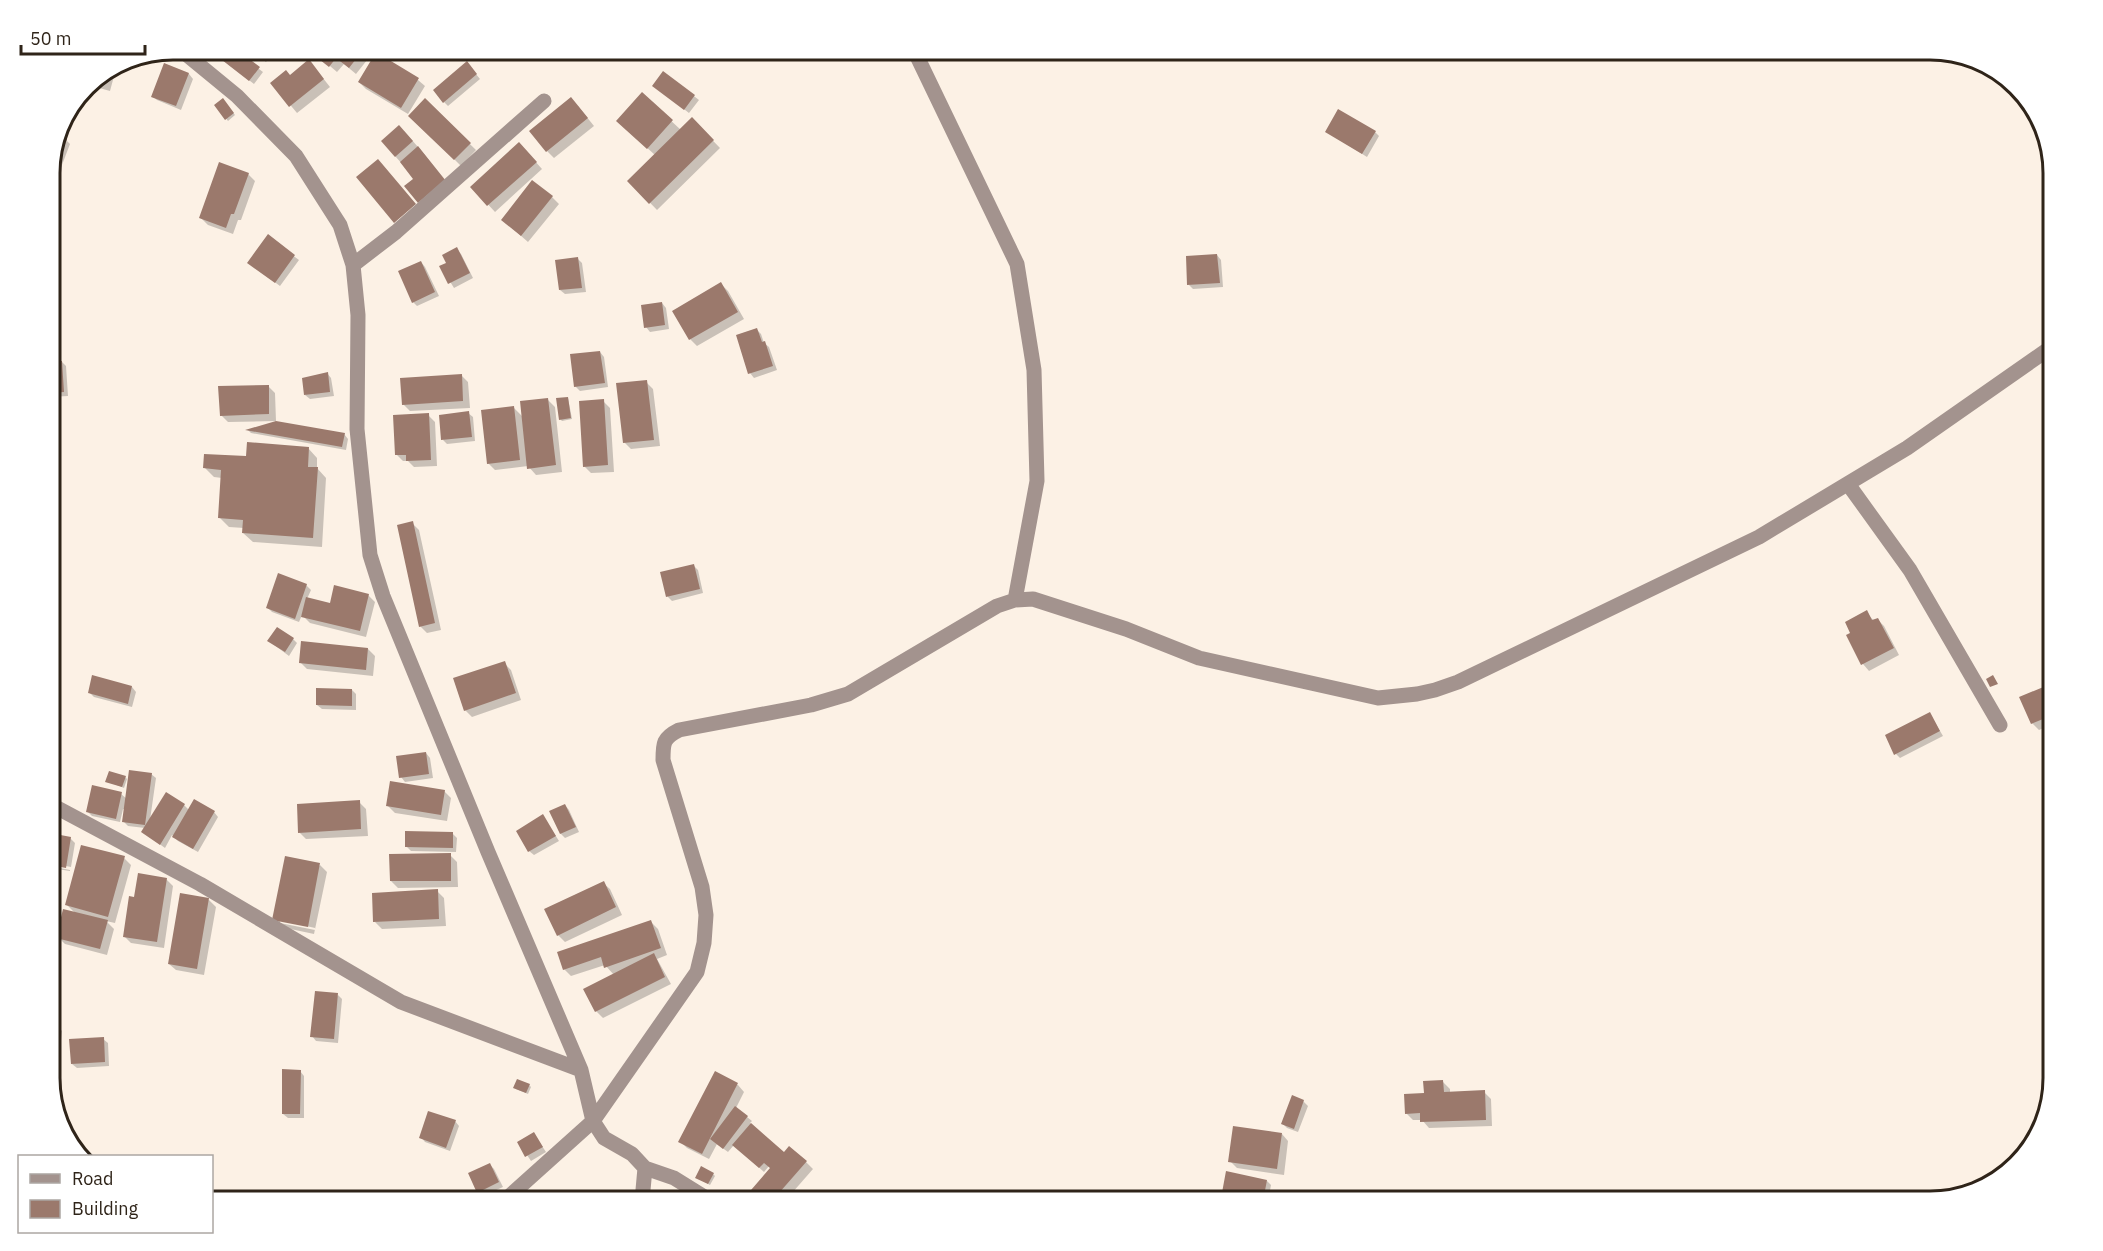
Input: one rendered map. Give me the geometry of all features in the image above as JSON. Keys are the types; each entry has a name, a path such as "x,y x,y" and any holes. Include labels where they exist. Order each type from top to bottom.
{"street":[{"path":"193,60 237,96 296,156 340,225 353,265 358,315 357,429 370,555 383,596 581,1070 593,1121 604,1138 632,1154 645,1167 674,1178 694,1191"},
{"path":"919,60 1017,264 1035,370 1037,481 1015,600"},
{"path":"353,265 396,232 544,101"},
{"path":"516,1191 593,1121 697,972 704,943 706,915 702,887 663,760 663,745 668,735 679,730 811,705 848,694 997,606 1015,600 1033,599 1054,605 1126,629 1199,658 1378,698 1435,690 1458,682 1759,537 1907,448 2043,353"},
{"path":"1848,484 1910,570 2000,724"},
{"path":"60,809 200,884 401,1002 581,1070"},
{"path":"643,1191 645,1167"}],"building":[{"path":"222,60 251,60 260,67 249,81"},
{"path":"310,60 324,79 289,107 270,83 286,70 290,75"},
{"path":"320,60 334,60 329,67"},
{"path":"339,60 355,60 349,68"},
{"path":"371,60 389,60 419,78 401,108 358,82"},
{"path":"467,61 477,74 443,103 433,90"},
{"path":"164,63 189,73 176,106 151,97"},
{"path":"663,71 695,95 684,110 652,86"},
{"path":"642,92 673,120 647,149 616,121"},
{"path":"571,97 588,118 546,152 529,131"},
{"path":"223,98 234,113 225,120 214,105"},
{"path":"425,98 471,143 454,160 408,116"},
{"path":"1338,109 1376,131 1362,154 1325,132"},
{"path":"692,117 714,140 649,204 627,181"},
{"path":"399,125 413,141 395,157 381,141"},
{"path":"519,142 537,162 487,206 470,187"},
{"path":"418,146 445,180 418,203 404,186 413,179 400,162"},
{"path":"378,159 416,204 394,223 356,177"},
{"path":"219,162 249,173 234,214 231,214 226,228 199,218"},
{"path":"532,180 553,196 521,236 501,220"},
{"path":"268,234 295,255 275,283 247,263"},
{"path":"457,247 470,273 448,284 439,266 446,263 442,255"},
{"path":"1217,254 1220,283 1187,285 1186,256"},
{"path":"578,257 582,288 559,290 555,260"},
{"path":"421,261 435,292 412,303 398,271"},
{"path":"721,282 738,312 689,340 672,311"},
{"path":"662,302 665,325 644,328 641,305"},
{"path":"757,328 762,342 765,341 773,366 748,374 736,335"},
{"path":"600,351 605,383 574,387 570,354"},
{"path":"60,361 62,361 64,392 60,392"},
{"path":"328,372 330,392 304,395 302,378"},
{"path":"462,374 463,401 402,405 400,378"},
{"path":"647,380 654,440 623,443 616,383"},
{"path":"269,385 269,414 220,416 218,386"},
{"path":"568,397 571,418 559,420 556,398"},
{"path":"548,398 556,465 527,469 520,401"},
{"path":"604,399 608,465 583,467 579,401"},
{"path":"514,406 520,460 487,464 481,410"},
{"path":"469,411 472,437 441,440 439,415"},
{"path":"429,413 431,460 406,461 406,455 395,455 393,415"},
{"path":"276,421 345,433 342,447 245,430"},
{"path":"247,442 309,447 308,467 318,467 313,538 242,533 243,520 218,518 221,470 203,468 204,454 246,456"},
{"path":"413,521 435,623 419,627 397,525"},
{"path":"694,564 700,589 666,597 660,572"},
{"path":"278,573 307,584 295,619 266,608"},
{"path":"334,585 369,594 360,631 301,617 306,597 330,603"},
{"path":"1867,610 1872,620 1878,618 1894,648 1861,665 1846,635 1850,633 1845,622"},
{"path":"277,627 294,638 285,652 267,641"},
{"path":"301,641 368,648 366,670 299,663"},
{"path":"505,661 516,693 464,711 453,678"},
{"path":"92,675 132,686 128,704 88,693"},
{"path":"1993,675 1998,684 1990,687 1986,679"},
{"path":"2043,687 2043,719 2031,724 2019,697"},
{"path":"316,688 352,689 352,706 316,705"},
{"path":"1930,712 1940,731 1894,755 1885,735"},
{"path":"426,752 429,774 399,778 396,756"},
{"path":"129,770 152,773 145,825 122,822"},
{"path":"109,771 126,776 122,787 105,782"},
{"path":"390,781 445,790 441,815 386,806"},
{"path":"92,785 122,792 116,819 86,812"},
{"path":"166,792 185,804 160,845 141,832"},
{"path":"194,799 215,811 193,849 172,837"},
{"path":"360,800 361,829 298,833 297,804"},
{"path":"565,804 576,827 560,834 549,811"},
{"path":"543,814 556,836 528,852 516,831"},
{"path":"405,831 453,832 453,848 405,847"},
{"path":"60,835 71,837 66,868 60,867"},
{"path":"81,845 125,856 108,917 65,905"},
{"path":"451,853 451,881 390,881 389,854"},
{"path":"285,856 320,863 308,927 272,920"},
{"path":"138,873 167,878 157,942 123,937 129,896 134,897"},
{"path":"604,881 616,907 557,936 544,909"},
{"path":"438,889 439,919 373,922 372,893"},
{"path":"180,893 209,898 197,969 168,964"},
{"path":"63,909 108,920 100,949 60,939"},
{"path":"651,920 661,948 604,968 601,957 563,970 557,952"},
{"path":"654,953 665,977 595,1012 583,989"},
{"path":"315,991 338,993 334,1039 310,1037"},
{"path":"104,1037 105,1062 71,1064 69,1039"},
{"path":"282,1069 301,1070 300,1114 282,1114"},
{"path":"715,1071 738,1083 702,1154 678,1142"},
{"path":"517,1079 530,1084 526,1093 513,1088"},
{"path":"1443,1080 1444,1092 1485,1090 1486,1120 1420,1122 1420,1113 1405,1114 1404,1094 1424,1093 1423,1081"},
{"path":"1292,1095 1304,1100 1294,1129 1281,1124"},
{"path":"735,1106 748,1116 723,1149 710,1139"},
{"path":"428,1111 456,1120 446,1148 419,1138"},
{"path":"751,1123 784,1152 789,1146 807,1161 781,1191 750,1191 770,1168 764,1163 759,1168 732,1145"},
{"path":"1233,1126 1282,1133 1277,1169 1228,1162"},
{"path":"534,1132 543,1147 525,1157 517,1142"},
{"path":"490,1163 499,1182 476,1191 468,1173"},
{"path":"701,1166 714,1173 708,1184 695,1178"},
{"path":"1226,1171 1267,1180 1265,1191 1222,1191"}]}
